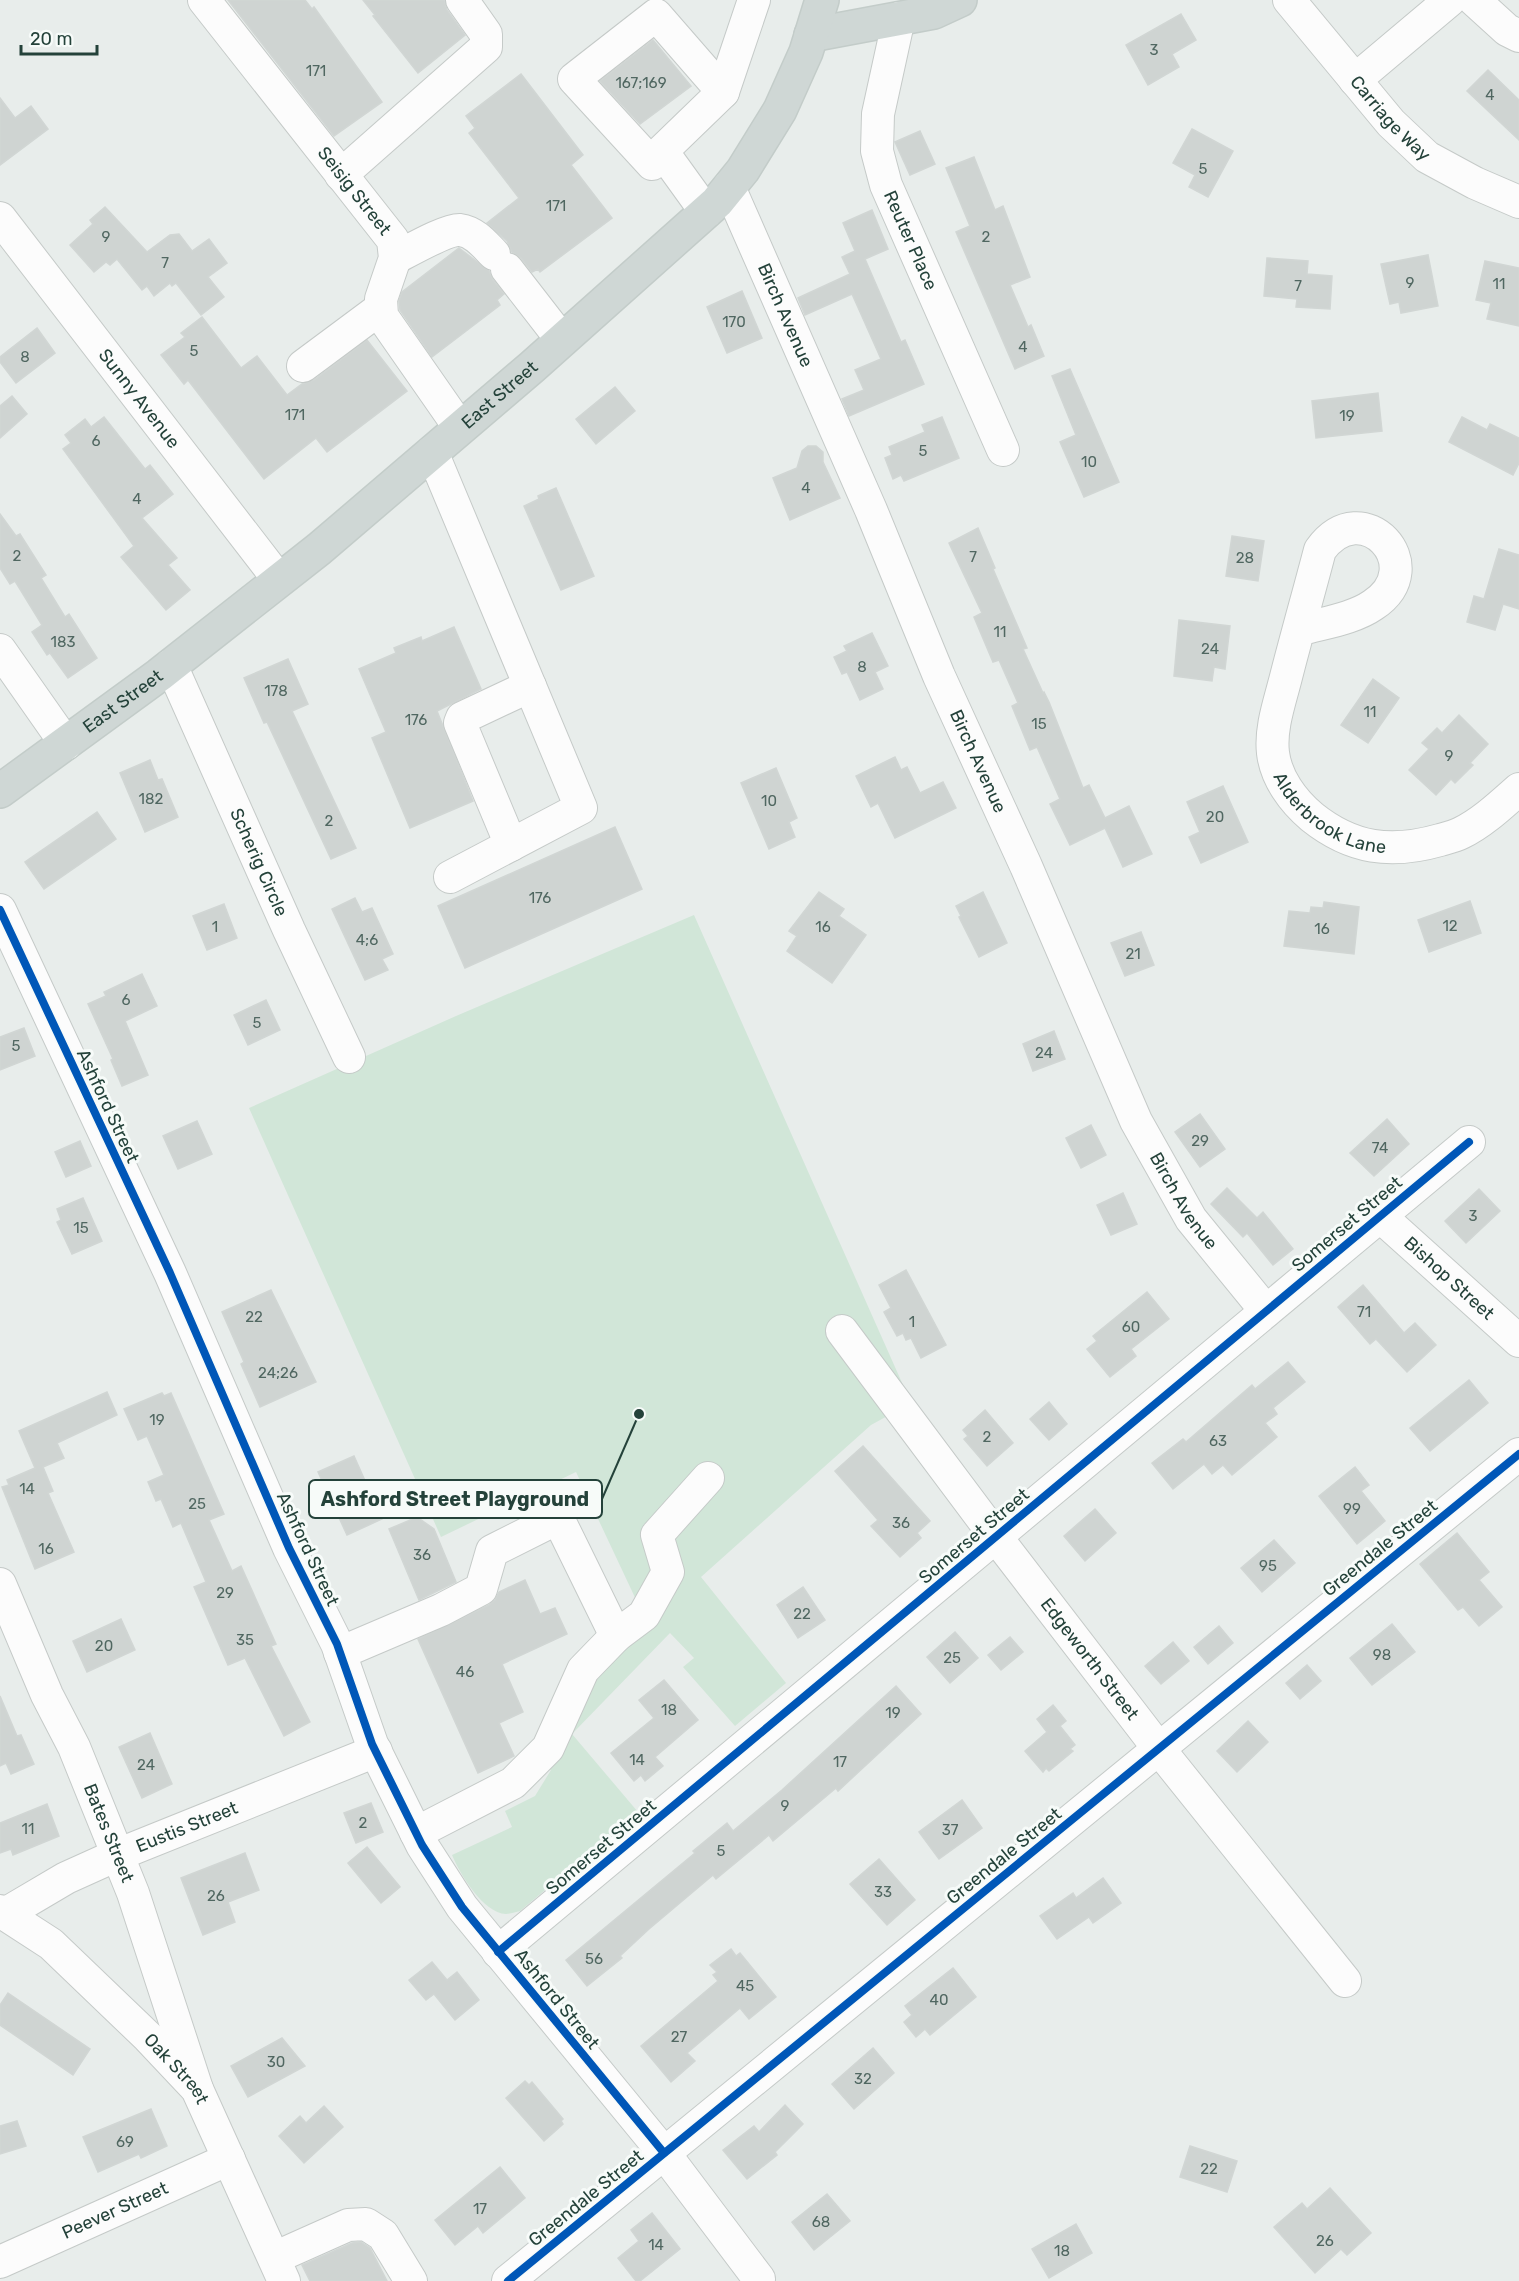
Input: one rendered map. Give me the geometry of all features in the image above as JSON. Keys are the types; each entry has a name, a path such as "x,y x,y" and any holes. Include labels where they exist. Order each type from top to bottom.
{"main road":[{"name":"East Street","path":"0,791 171,665 279,580 460,428 706,212 743,170 780,110 811,35 822,0"},
{"path":"811,35 934,12 960,0"}],"street":[{"name":"Seisig Street","path":"204,0 393,240 395,258 381,299 381,308"},
{"path":"341,175 486,47 486,34 462,0"},
{"path":"723,92 656,15 574,79 652,164 662,151 723,92 754,0"},
{"name":"Carriage Way","path":"1288,0 1391,123 1427,157 1475,183 1519,202"},
{"path":"1355,80 1450,0"},
{"path":"1474,0 1507,30 1519,36"},
{"name":"Reuter Place","path":"899,18 878,114 877,151 886,185 1003,450"},
{"path":"662,151 706,212"},
{"name":"Birch Avenue","path":"729,187 867,500 939,676 1026,866 1136,1121 1191,1219 1266,1311"},
{"name":"Sunny Avenue","path":"0,218 279,580"},
{"path":"395,258 440,235 460,230 479,238 562,340"},
{"path":"303,366 381,308 382,316 394,336 460,428"},
{"path":"432,452 581,808 450,877"},
{"name":"Alderbrook Lane","path":"1299,630 1274,722 1273,753 1284,786 1305,811 1331,832 1362,845 1395,849 1428,843 1461,833 1519,789"},
{"path":"0,650 66,744"},
{"name":"Scherig Circle","path":"171,665 289,930 349,1057"},
{"path":"511,845 460,723 462,718 530,686"},
{"name":"Ashford Street","path":"0,910 170,1273 289,1548 340,1653 376,1751 416,1833 462,1907 664,2153 759,2278"},
{"name":"Somerset Street","path":"498,1952 1469,1142"},
{"name":"Bishop Street","path":"1380,1216 1519,1341"},
{"name":"Edgeworth Street","path":"842,1330 996,1537 1159,1749 1345,1981"},
{"name":"Greendale Street","path":"508,2281 1519,1454"},
{"path":"416,1833 513,1783 548,1748 583,1670 616,1635 644,1615 668,1572 657,1535 708,1478"},
{"path":"340,1653 441,1610 481,1589 492,1551 558,1518 616,1635"},
{"name":"Bates Street","path":"0,1584 47,1695 74,1748 133,1893 197,2089"},
{"name":"Eustis Street","path":"2,1912 66,1878 117,1855 376,1751"},
{"name":"Oak Street","path":"2,1912 51,1944 148,2037 197,2089 279,2270"},
{"name":"Peever Street","path":"0,2262 229,2159"},
{"path":"279,2270 348,2225 366,2224 382,2235 411,2281"}],"green space":[{"path":"694,915 911,1403 871,1425 701,1577 786,1683 735,1726 683,1667 694,1658 670,1633 572,1734 638,1812 520,1911 506,1914 497,1912 481,1900 467,1882 452,1855 512,1827 505,1811 535,1796 551,1770 530,1759 639,1606 576,1472 441,1537 249,1108 456,1016"}],"building":[{"path":"228,0 305,0 312,9 314,7 382,102 334,136"},
{"path":"363,0 444,0 447,10 465,35 418,73"},
{"path":"1181,14 1196,40 1172,54 1179,67 1148,85 1126,45"},
{"path":"653,40 691,86 640,124 600,81"},
{"path":"1488,70 1519,100 1519,140 1467,91"},
{"path":"521,74 583,155 571,165 612,218 540,272 538,269 532,272 521,258 512,252 507,241 487,223 519,198 469,133 475,128 466,116"},
{"path":"0,98 15,118 31,106 48,129 0,165"},
{"path":"1192,129 1233,151 1208,197 1189,187 1195,175 1173,163"},
{"path":"920,131 935,164 910,175 895,142"},
{"path":"974,157 995,210 1003,206 1030,277 1010,285 1028,327 1031,325 1044,356 1015,369 956,232 970,226 946,168"},
{"path":"105,207 147,252 170,235 179,234 192,251 209,239 227,263 208,277 224,297 201,315 176,283 172,286 170,283 154,296 147,286 142,290 117,259 110,265 106,262 94,272 70,245 93,224 90,220"},
{"path":"872,210 888,249 865,259 901,342 905,340 924,384 849,416 842,399 864,390 855,370 881,359 852,294 805,315 798,298 850,274 842,257 855,251 843,223"},
{"path":"459,248 489,271 504,294 497,300 500,305 432,357 400,310 399,301 402,292"},
{"path":"1428,255 1438,306 1401,313 1399,302 1390,304 1381,264"},
{"path":"1267,258 1308,261 1307,274 1332,276 1330,309 1296,307 1297,299 1264,296"},
{"path":"1485,261 1519,268 1519,326 1487,319 1491,303 1476,300"},
{"path":"742,291 762,338 727,353 707,307"},
{"path":"202,317 241,368 257,356 287,395 302,384 314,380 367,340 407,391 327,452 316,438 264,479 188,380 184,384 161,355 185,337 181,333"},
{"path":"37,328 55,353 16,383 0,362 0,357"},
{"path":"1070,369 1119,482 1084,497 1060,442 1076,435 1052,376"},
{"path":"615,387 635,411 596,444 576,419"},
{"path":"1378,393 1382,431 1316,438 1312,401"},
{"path":"12,396 27,414 0,438 0,406"},
{"path":"104,417 145,469 150,465 173,494 142,518 177,558 168,565 190,590 166,610 121,557 134,546 63,449 71,443 65,435 85,419 91,427"},
{"path":"942,417 959,458 904,481 901,475 893,479 885,458 892,455 889,447 925,432 922,425"},
{"path":"1462,417 1487,430 1490,424 1519,438 1519,463 1513,475 1449,442"},
{"path":"808,446 816,446 823,452 823,462 840,498 790,520 773,478 797,468 802,451"},
{"path":"556,488 594,576 561,590 524,506 539,499 538,496"},
{"path":"0,514 16,536 20,534 46,575 41,578 65,617 69,614 97,658 68,678 50,653 47,655 32,632 42,625 15,581 10,584 0,568"},
{"path":"978,528 1027,648 1023,649 1049,702 1083,788 1089,785 1105,818 1129,806 1152,854 1123,867 1105,828 1070,845 1050,804 1060,799 1037,747 1030,750 1012,706 1018,703 999,660 993,662 974,617 982,613 949,543"},
{"path":"1232,536 1264,541 1258,581 1226,576"},
{"path":"1499,549 1519,555 1519,609 1503,604 1495,630 1467,622 1474,596 1484,599"},
{"path":"1179,620 1230,626 1225,669 1214,667 1212,681 1174,676"},
{"path":"454,627 481,689 437,711 473,801 410,828 372,738 386,732 359,669 396,653 394,648 421,637 422,641"},
{"path":"872,633 888,666 875,672 883,689 860,700 847,672 842,674 834,657 847,651 844,646"},
{"path":"288,659 308,704 292,711 356,848 331,859 244,678"},
{"path":"1373,679 1399,698 1368,743 1341,725"},
{"path":"1459,715 1488,744 1470,763 1473,765 1455,783 1451,779 1436,795 1409,770 1429,749 1422,743 1437,728 1442,733"},
{"path":"895,757 901,770 907,767 920,793 943,782 956,808 895,838 878,803 871,807 856,776"},
{"path":"150,760 158,780 162,779 178,817 145,832 120,773"},
{"path":"776,768 797,818 789,822 795,837 769,849 741,783"},
{"path":"1223,786 1248,842 1201,863 1189,837 1200,832 1187,802"},
{"path":"97,812 116,839 44,889 25,862"},
{"path":"615,827 642,889 465,968 438,906"},
{"path":"819,892 844,909 839,916 866,935 832,983 787,951 797,936 789,931"},
{"path":"983,892 1007,943 979,957 956,906"},
{"path":"355,898 362,912 372,908 393,954 382,959 388,970 365,980 332,909"},
{"path":"1470,901 1481,933 1429,952 1418,920"},
{"path":"1324,902 1359,907 1354,954 1284,946 1289,911 1310,913 1311,907 1323,908"},
{"path":"224,904 237,938 207,950 193,916"},
{"path":"1141,932 1154,965 1125,976 1111,943"},
{"path":"142,974 157,1006 125,1021 148,1075 122,1086 111,1060 113,1059 88,1004 106,996 104,992"},
{"path":"266,1000 280,1030 248,1045 234,1015"},
{"path":"24,1028 35,1056 0,1070 0,1037"},
{"path":"1054,1031 1065,1059 1033,1071 1023,1044"},
{"path":"1200,1114 1225,1149 1200,1167 1175,1132"},
{"path":"1387,1119 1409,1144 1374,1176 1350,1153"},
{"path":"197,1121 212,1154 178,1169 163,1136"},
{"path":"1091,1125 1106,1155 1081,1168 1066,1138"},
{"path":"80,1141 91,1166 66,1177 55,1152"},
{"path":"1227,1188 1257,1218 1263,1212 1293,1249 1273,1265 1247,1233 1243,1237 1211,1204"},
{"path":"1479,1189 1500,1211 1466,1243 1445,1221"},
{"path":"1123,1193 1137,1224 1111,1235 1097,1205"},
{"path":"83,1198 102,1241 72,1254 57,1222 61,1220 57,1209"},
{"path":"906,1270 946,1345 921,1358 911,1338 906,1340 903,1333 897,1336 884,1312 891,1308 879,1285"},
{"path":"1363,1285 1404,1333 1415,1323 1436,1345 1407,1372 1376,1339 1370,1344 1338,1307"},
{"path":"271,1290 316,1382 260,1407 241,1364 244,1362 222,1312"},
{"path":"1147,1292 1169,1319 1131,1349 1136,1356 1110,1377 1087,1349 1097,1341 1093,1336"},
{"path":"1288,1362 1305,1382 1273,1408 1277,1414 1265,1423 1277,1437 1232,1475 1223,1465 1212,1474 1204,1464 1173,1489 1152,1463 1183,1439 1186,1442 1252,1385 1255,1389"},
{"path":"1469,1380 1488,1403 1430,1451 1410,1428"},
{"path":"107,1392 117,1415 57,1443 64,1458 43,1467 53,1491 48,1493 74,1552 35,1569 2,1487 9,1485 7,1480 35,1468 19,1431"},
{"path":"162,1393 164,1396 171,1393 224,1514 209,1520 232,1571 241,1566 276,1644 271,1646 310,1722 284,1736 245,1658 228,1665 194,1587 206,1582 181,1523 173,1527 161,1499 156,1501 148,1482 164,1475 147,1436 138,1440 124,1409"},
{"path":"1049,1402 1067,1424 1049,1440 1030,1419"},
{"path":"985,1410 1013,1443 987,1466 964,1439 968,1436 963,1430"},
{"path":"863,1446 930,1521 917,1533 921,1538 900,1557 871,1526 878,1520 835,1471"},
{"path":"354,1456 382,1519 347,1535 318,1472"},
{"path":"1355,1467 1369,1485 1361,1491 1385,1521 1357,1544 1319,1496"},
{"path":"1095,1509 1116,1533 1085,1561 1064,1536"},
{"path":"417,1517 434,1529 456,1582 419,1600 389,1529"},
{"path":"1457,1533 1489,1572 1479,1580 1502,1607 1479,1626 1463,1607 1458,1610 1420,1564"},
{"path":"1274,1540 1295,1563 1262,1592 1241,1568"},
{"path":"525,1580 540,1614 555,1608 567,1634 502,1664 523,1712 499,1723 514,1756 478,1773 418,1639 489,1605 499,1592"},
{"path":"803,1587 825,1620 798,1638 777,1605"},
{"path":"121,1619 135,1650 87,1672 73,1641"},
{"path":"1392,1624 1415,1652 1372,1685 1350,1658"},
{"path":"1219,1626 1233,1643 1208,1664 1194,1647"},
{"path":"955,1632 978,1658 950,1683 927,1657"},
{"path":"1010,1637 1023,1652 1001,1670 988,1655"},
{"path":"1173,1642 1189,1661 1161,1684 1145,1666"},
{"path":"1307,1665 1321,1681 1300,1699 1286,1683"},
{"path":"664,1680 698,1720 655,1757 663,1766 645,1781 641,1775 634,1781 611,1753 654,1718 639,1700"},
{"path":"896,1686 921,1714 838,1791 836,1788 773,1841 769,1835 716,1879 713,1875 649,1929 620,1956 622,1958 587,1986 566,1960 695,1853 693,1851 727,1823 733,1831 782,1790"},
{"path":"0,1696 17,1736 21,1735 34,1764 11,1774 6,1763 0,1766"},
{"path":"1053,1705 1066,1721 1060,1726 1075,1745 1070,1749 1073,1751 1049,1771 1046,1768 1043,1772 1025,1751 1047,1732 1037,1719"},
{"path":"1248,1721 1268,1742 1237,1772 1217,1751"},
{"path":"150,1733 172,1784 142,1798 119,1747"},
{"path":"962,1800 982,1828 939,1859 919,1832"},
{"path":"371,1803 383,1832 356,1843 344,1813"},
{"path":"47,1804 59,1836 13,1855 11,1849 0,1853 0,1823"},
{"path":"367,1847 400,1887 381,1903 348,1863"},
{"path":"245,1853 259,1890 228,1902 235,1922 203,1935 181,1878"},
{"path":"879,1859 915,1900 887,1925 850,1884"},
{"path":"1103,1878 1121,1903 1093,1923 1089,1917 1057,1939 1040,1916 1073,1893 1076,1898"},
{"path":"731,1949 736,1956 740,1953 776,1997 749,2019 740,2008 687,2053 695,2061 671,2082 641,2046 718,1981 713,1975 717,1972 710,1965"},
{"path":"432,1962 447,1980 457,1972 479,2000 455,2020 434,1994 426,2000 409,1980"},
{"path":"953,1968 976,1997 930,2035 925,2029 916,2037 904,2022 912,2015 905,2006"},
{"path":"8,1993 90,2049 73,2075 0,2025 0,2005"},
{"path":"282,2038 305,2066 248,2097 231,2066"},
{"path":"873,2048 894,2073 854,2109 832,2084"},
{"path":"525,2081 529,2085 532,2082 563,2119 561,2121 563,2124 544,2141 506,2098"},
{"path":"785,2105 803,2124 775,2152 777,2155 747,2179 723,2150 754,2126 759,2132"},
{"path":"324,2106 343,2127 304,2163 279,2136 300,2116 306,2123"},
{"path":"151,2109 167,2146 141,2158 139,2154 98,2172 83,2137"},
{"path":"17,2121 26,2146 0,2154 0,2126"},
{"path":"1190,2146 1237,2161 1227,2192 1180,2177"},
{"path":"500,2167 525,2198 483,2233 478,2226 455,2245 435,2220"},
{"path":"1330,2188 1371,2233 1347,2255 1341,2249 1315,2273 1274,2227 1302,2203 1307,2209"},
{"path":"827,2194 850,2221 814,2250 792,2222"},
{"path":"652,2213 680,2249 640,2281 636,2281 618,2258 639,2241 631,2230"},
{"path":"1076,2224 1092,2253 1049,2278 1032,2249"},
{"path":"361,2242 370,2248 387,2281 310,2281 302,2265 352,2243"}],"cycle path":[{"path":"0,910 170,1273 289,1548 337,1644 372,1744 422,1845 462,1907 664,2153"},
{"path":"498,1952 1469,1142"},
{"path":"508,2281 1519,1454"}],"place":[{"name":"Ashford Street Playground","path":"639,1414"}]}
